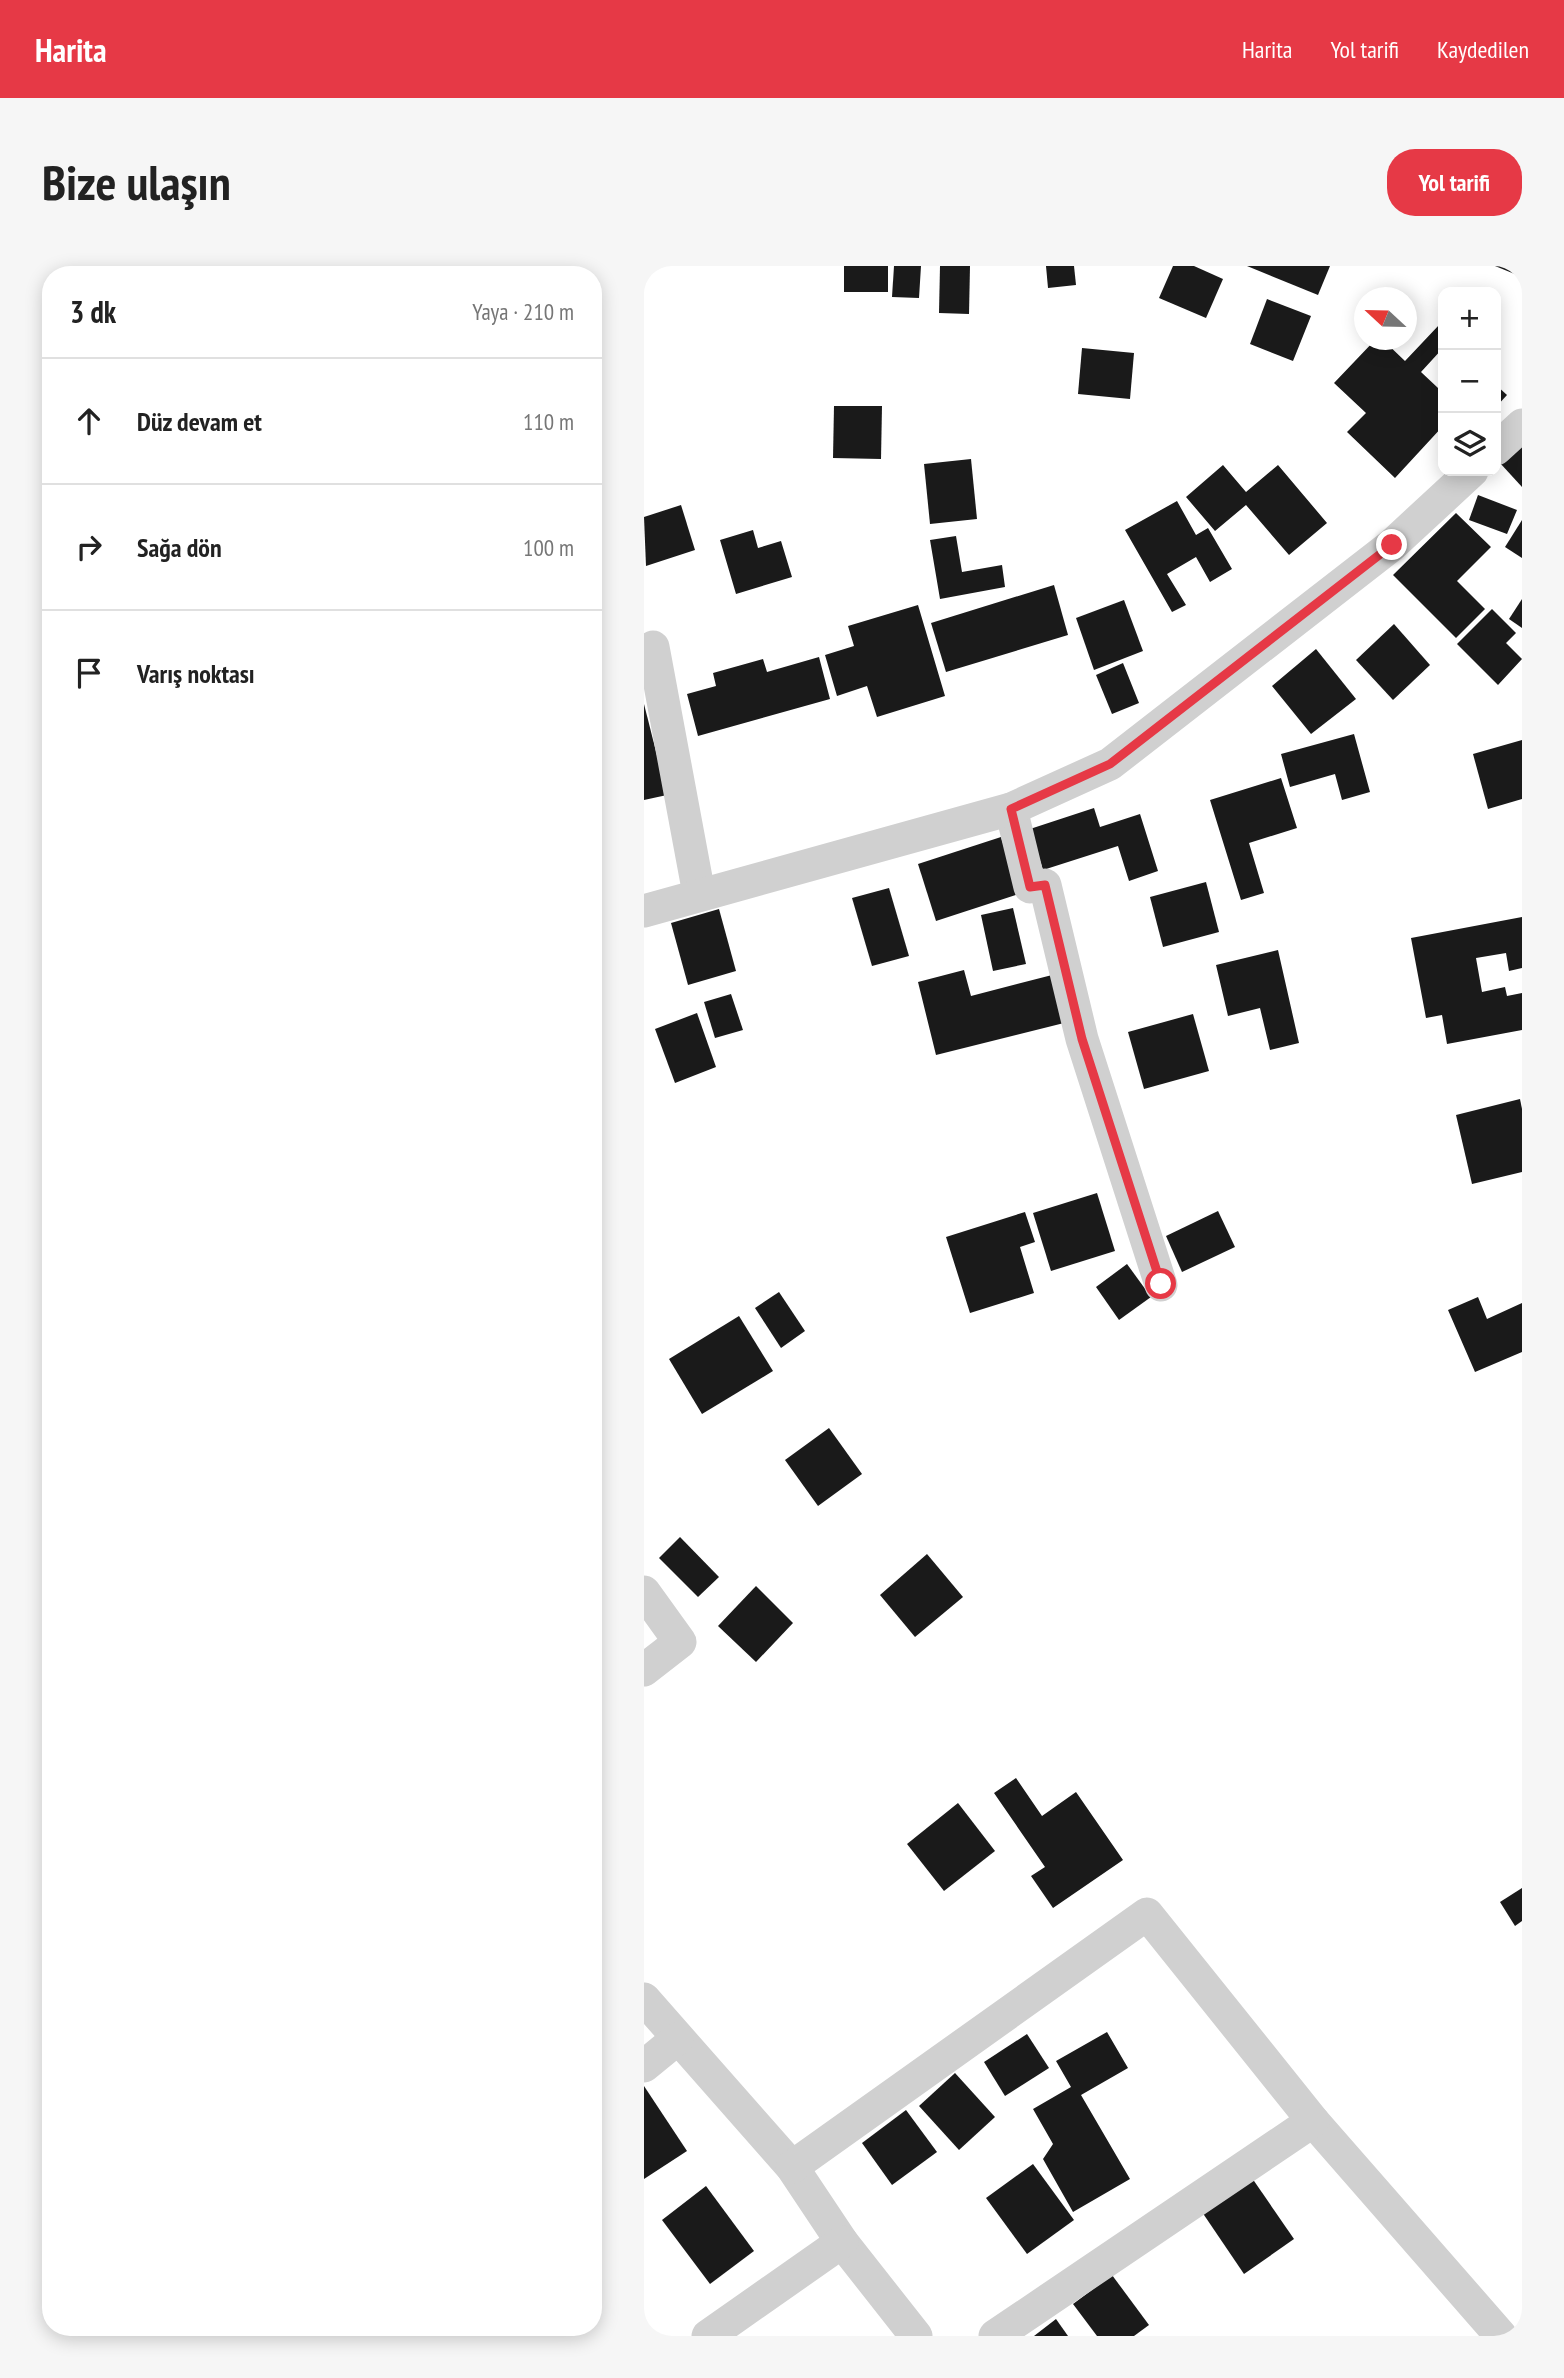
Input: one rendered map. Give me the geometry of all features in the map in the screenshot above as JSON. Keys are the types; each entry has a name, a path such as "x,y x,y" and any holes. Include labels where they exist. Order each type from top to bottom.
{"street":[{"path":"1501,444 1522,425"},
{"path":"644,911 1011,809 1110,764 1392,545 1467,476"},
{"path":"653,646 699,894"},
{"path":"1011,809 1030,887 1045,885 1082,1039 1161,1284"},
{"path":"644,1592 680,1642 644,1670"},
{"path":"792,2167 1147,1914 1313,2121 1501,2336"},
{"path":"644,1999 792,2167 842,2242 916,2336"},
{"path":"644,2066 677,2039"},
{"path":"995,2336 1313,2121"},
{"path":"708,2336 842,2242"}],"building":[{"path":"844,266 888,266 888,292 844,292"},
{"path":"894,266 921,266 919,298 892,297"},
{"path":"940,266 970,266 969,314 939,313"},
{"path":"1046,266 1074,266 1076,285 1048,288"},
{"path":"1173,266 1194,266 1223,279 1206,318 1159,298"},
{"path":"1247,266 1330,266 1318,295"},
{"path":"1495,266 1522,266 1522,277"},
{"path":"1267,299 1311,316 1293,361 1250,344"},
{"path":"1438,326 1438,353 1421,372 1438,388 1438,431 1395,478 1347,432 1366,413 1334,383 1365,350 1393,350 1405,361"},
{"path":"1082,348 1134,353 1130,399 1078,394"},
{"path":"1501,390 1507,395 1501,402"},
{"path":"834,406 882,406 881,459 833,458"},
{"path":"1522,443 1522,487 1501,464"},
{"path":"971,459 977,519 930,524 924,464"},
{"path":"1223,465 1246,492 1278,465 1327,523 1289,555 1246,505 1215,531 1186,497"},
{"path":"1478,495 1517,510 1507,534 1469,520"},
{"path":"1177,501 1196,535 1208,528 1232,569 1210,582 1196,557 1167,574 1186,605 1172,612 1125,530"},
{"path":"681,505 695,550 646,566 644,517"},
{"path":"1456,513 1491,547 1457,581 1485,609 1456,638 1393,575"},
{"path":"1522,520 1522,558 1505,547"},
{"path":"753,530 758,548 781,541 792,577 736,594 720,540"},
{"path":"956,536 962,572 1002,565 1005,587 940,599 930,540"},
{"path":"1054,585 1068,635 946,672 931,623"},
{"path":"1522,599 1522,628 1509,619"},
{"path":"1124,600 1143,651 1094,670 1076,618"},
{"path":"918,605 945,696 877,717 867,686 837,696 825,655 854,646 848,626"},
{"path":"1492,609 1516,633 1506,643 1522,659 1498,685 1457,644"},
{"path":"1394,624 1430,665 1393,700 1356,660"},
{"path":"1316,649 1356,699 1311,734 1272,686"},
{"path":"819,657 830,699 698,736 687,694 716,686 713,673 763,659 767,672"},
{"path":"1123,663 1139,703 1112,714 1096,675"},
{"path":"644,704 667,795 644,800"},
{"path":"1354,734 1370,792 1342,800 1335,774 1290,787 1281,754"},
{"path":"1522,740 1522,799 1488,809 1473,754"},
{"path":"1281,778 1297,828 1249,843 1264,893 1241,900 1210,800"},
{"path":"1094,808 1100,827 1140,814 1158,871 1129,881 1118,846 1043,870 1030,829"},
{"path":"1001,837 1019,894 936,921 918,864"},
{"path":"1206,882 1219,932 1163,947 1150,897"},
{"path":"889,888 909,956 872,966 852,898"},
{"path":"1013,908 1026,964 993,971 981,915"},
{"path":"719,909 736,971 688,985 671,923"},
{"path":"1522,917 1522,968 1509,971 1506,953 1476,958 1482,992 1505,987 1507,996 1522,993 1522,1030 1447,1044 1442,1015 1426,1018 1411,938"},
{"path":"1278,950 1299,1043 1270,1050 1260,1008 1228,1016 1216,965"},
{"path":"964,970 971,996 1056,974 1068,1022 936,1055 918,982"},
{"path":"731,994 743,1030 715,1038 704,1002"},
{"path":"697,1013 716,1067 675,1083 655,1029"},
{"path":"1193,1014 1209,1071 1144,1089 1128,1032"},
{"path":"1520,1099 1522,1172 1472,1184 1456,1115"},
{"path":"1097,1193 1115,1251 1051,1271 1033,1213"},
{"path":"1218,1211 1235,1247 1182,1272 1166,1236"},
{"path":"1025,1212 1035,1242 1020,1247 1034,1293 970,1313 946,1237"},
{"path":"1127,1264 1151,1297 1119,1320 1096,1287"},
{"path":"779,1292 805,1331 781,1348 755,1308"},
{"path":"1478,1297 1487,1319 1522,1303 1522,1352 1475,1372 1448,1310"},
{"path":"739,1316 773,1371 702,1414 669,1359"},
{"path":"829,1428 862,1474 818,1506 785,1460"},
{"path":"680,1537 719,1577 698,1597 659,1558"},
{"path":"927,1554 963,1597 915,1637 880,1595"},
{"path":"756,1586 793,1623 756,1662 718,1626"},
{"path":"1016,1778 1042,1816 1076,1792 1123,1860 1053,1908 1031,1876 1045,1867 994,1793"},
{"path":"958,1803 995,1851 944,1891 907,1844"},
{"path":"1522,1888 1522,1921 1515,1926 1500,1902"},
{"path":"1107,2032 1128,2068 1081,2095 1130,2179 1073,2212 1043,2159 1053,2144 1033,2109 1071,2087 1056,2061"},
{"path":"1027,2034 1049,2068 1005,2096 984,2062"},
{"path":"955,2073 995,2117 959,2150 919,2106"},
{"path":"644,2086 687,2151 644,2179"},
{"path":"906,2110 937,2152 892,2185 862,2143"},
{"path":"1033,2164 1074,2220 1027,2254 986,2198"},
{"path":"1252,2178 1294,2239 1244,2274 1202,2212"},
{"path":"706,2186 754,2251 710,2284 662,2220"},
{"path":"1112,2275 1149,2325 1134,2336 1097,2336 1073,2304"},
{"path":"1056,2319 1068,2336 1034,2336"}],"route":[{"path":"1161,1284 1082,1039 1045,885 1030,887 1011,809 1110,764 1392,545"}]}
